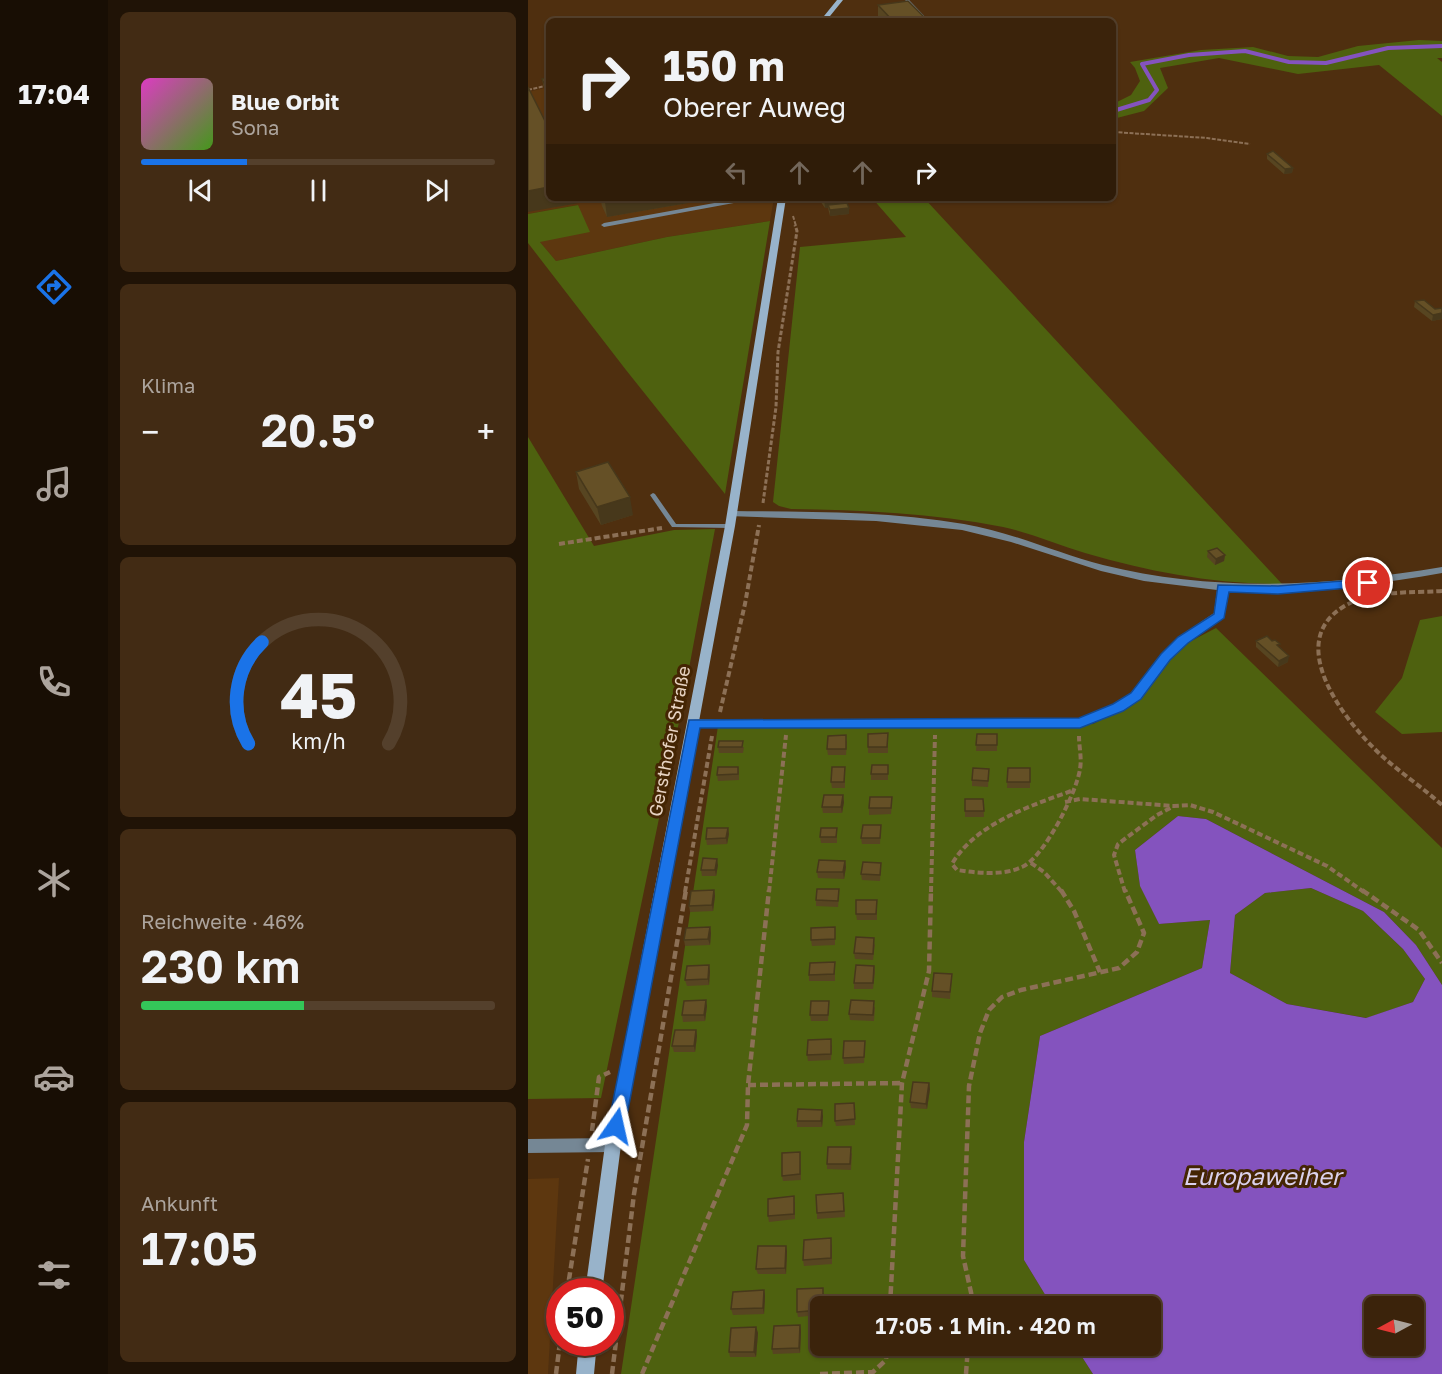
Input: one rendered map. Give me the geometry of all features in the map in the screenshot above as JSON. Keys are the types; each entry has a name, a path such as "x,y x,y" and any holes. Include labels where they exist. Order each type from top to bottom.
{"main road":[{"path":"825,18 840,0"},
{"name":"Gersthofer Straße","path":"595,1278 613,1145 731,520 782,201"},
{"path":"585,1374 587,1356"}],"street":[{"path":"731,520 761,515 879,518 962,526 1004,535 1100,567 1176,582 1223,588 1278,590 1325,587 1368,583 1442,570"},
{"path":"694,723 1080,723 1118,708 1136,696 1166,657 1183,640 1220,615 1223,588"},
{"path":"528,1146 613,1145"}],"lane":[{"path":"907,0 924,18"},
{"path":"604,225 734,201"},
{"path":"653,495 674,526 731,520"}],"path":[{"path":"528,90 546,86"},
{"path":"1116,132 1207,138 1250,144"},
{"path":"612,1374 615,1332 634,1194 715,723 722,706 730,672 761,515 776,407 778,352 797,231 792,213"},
{"path":"560,544 674,526"},
{"path":"1442,591 1401,594 1345,605 1331,614 1321,630 1318,646 1324,676 1333,697 1347,718 1383,757 1442,805"},
{"path":"642,1374 747,1125 748,1085 787,722"},
{"path":"891,1296 902,1083 928,970 935,723"},
{"path":"1071,791 992,826 954,856 951,864 957,870 986,873 1007,871 1031,863 1047,841 1071,791 1080,770 1080,723"},
{"path":"1065,801 1080,799 1174,806 1190,805 1214,812 1327,866 1419,930 1442,963"},
{"path":"972,1296 963,1256 969,1086 980,1033 989,1010 1002,997 1021,990 1119,968 1137,952 1144,933 1120,880 1114,855 1118,844 1156,815 1174,806"},
{"path":"1031,863 1042,869 1067,898 1100,972"},
{"path":"748,1085 902,1083"},
{"path":"556,1374 558,1356"},
{"path":"820,1374 873,1372 886,1360 886,1356"},
{"path":"966,1374 967,1356"}],"shaded area":[{"path":"546,88 546,201 773,201 770,221 667,237 556,261 540,242 578,205 528,214 528,92"},
{"path":"559,1178 553,1278 546,1278 548,1374 528,1374 528,1179"}],"green space":[{"path":"1419,40 1442,41 1442,58 1437,58 1442,62 1442,116 1379,65 1298,74 1219,58 1160,68 1168,88 1144,111 1116,118 1116,102 1131,95 1140,81 1130,62 1201,50 1253,47 1288,56 1318,57 1358,46"},
{"path":"875,201 927,201 1282,584 1232,582 1182,576 1134,566 1013,530 977,522 897,513 791,509 773,502 800,247 906,237"},
{"path":"578,205 590,232 540,242 556,261 667,237 770,221 725,494 528,243 528,214"},
{"path":"528,437 594,546 674,530 715,529 679,722 601,1098 528,1099"},
{"path":"1442,616 1442,732 1402,734 1375,712 1402,678 1420,620"},
{"path":"1216,628 1442,848 1442,985 1416,945 1384,912 1206,819 1178,816 1135,850 1140,885 1159,924 1210,920 1202,968 1040,1036 1024,1142 1024,1260 1046,1296 810,1296 810,1356 1081,1356 1093,1374 621,1374 718,726 1093,724 1138,701 1171,657 1191,641"},
{"path":"1311,888 1363,911 1403,949 1425,979 1413,1002 1367,1018 1287,1004 1230,973 1235,915 1265,893"}],"water":[{"name":"Europaweiher","path":"1178,816 1206,819 1384,912 1416,945 1442,985 1442,1374 1093,1374 1081,1356 1161,1356 1161,1296 1046,1296 1024,1260 1024,1142 1040,1036 1202,968 1210,920 1159,924 1140,886 1135,850","holes":["1311,888 1363,911 1403,949 1425,979 1413,1002 1366,1018 1287,1004 1230,973 1235,915 1265,893"]}],"building":[{"path":"908,1 925,18 890,18 878,5"},
{"path":"528,87 546,123 546,188 528,191"},
{"path":"1273,151 1293,168 1285,169 1267,154"},
{"path":"847,203 849,208 830,210 828,205"},
{"path":"1424,300 1435,309 1442,308 1442,313 1433,315 1415,301"},
{"path":"608,462 630,497 597,507 576,472"},
{"path":"1217,548 1225,555 1216,559 1208,551"},
{"path":"1267,636 1280,644 1277,645 1289,656 1279,661 1256,641"},
{"path":"888,733 887,747 868,747 868,734"},
{"path":"977,734 997,734 997,745 976,745"},
{"path":"846,735 846,749 827,749 828,736"},
{"path":"719,741 743,741 742,747 718,747"},
{"path":"872,765 888,765 888,774 871,774"},
{"path":"718,767 738,767 738,774 717,775"},
{"path":"832,767 845,767 844,782 831,782"},
{"path":"973,768 989,769 988,781 972,780"},
{"path":"1008,768 1030,768 1030,782 1007,782"},
{"path":"824,795 843,795 841,807 822,807"},
{"path":"870,797 892,797 891,808 869,808"},
{"path":"965,799 983,799 984,811 965,811"},
{"path":"863,825 881,825 880,838 861,838"},
{"path":"707,828 728,828 726,838 706,839"},
{"path":"821,828 837,828 836,837 820,837"},
{"path":"703,858 717,859 715,870 701,870"},
{"path":"819,860 845,861 843,872 817,872"},
{"path":"863,862 881,863 880,875 861,874"},
{"path":"817,889 839,889 838,901 816,900"},
{"path":"714,890 712,905 689,906 691,891"},
{"path":"856,900 877,900 876,914 856,914"},
{"path":"710,927 708,939 684,940 686,928"},
{"path":"835,927 835,939 811,940 811,928"},
{"path":"856,937 874,938 873,954 854,953"},
{"path":"835,962 834,974 809,975 810,963"},
{"path":"709,965 708,979 685,980 687,966"},
{"path":"856,965 874,966 873,983 854,983"},
{"path":"934,973 952,974 950,992 932,991"},
{"path":"706,1000 704,1015 682,1015 684,1001"},
{"path":"851,1000 874,1001 873,1015 849,1014"},
{"path":"811,1001 829,1001 828,1015 810,1015"},
{"path":"675,1030 696,1030 694,1046 672,1046"},
{"path":"831,1039 831,1054 807,1055 808,1040"},
{"path":"844,1041 865,1041 864,1057 843,1058"},
{"path":"913,1082 929,1083 926,1104 910,1102"},
{"path":"854,1103 855,1119 835,1121 835,1104"},
{"path":"798,1109 822,1110 821,1121 797,1121"},
{"path":"828,1147 851,1147 850,1164 827,1164"},
{"path":"800,1152 800,1174 782,1176 782,1153"},
{"path":"843,1193 844,1211 817,1213 816,1195"},
{"path":"794,1196 794,1214 768,1216 768,1199"},
{"path":"831,1238 831,1258 803,1260 804,1240"},
{"path":"758,1246 786,1246 785,1268 756,1269"},
{"path":"823,1288 823,1296 810,1296 810,1311 797,1312 797,1289"},
{"path":"764,1290 763,1308 731,1309 733,1292"},
{"path":"800,1325 799,1348 772,1349 774,1326"},
{"path":"756,1327 754,1352 729,1352 731,1328"}],"waterway":[{"path":"1116,110 1149,100 1157,90 1142,64 1189,55 1245,51 1289,62 1326,63 1388,48 1442,46"}],"route":[{"path":"616,1126 694,723 1080,723 1118,708 1136,696 1166,657 1183,640 1220,615 1223,588 1278,590 1368,583"}]}
